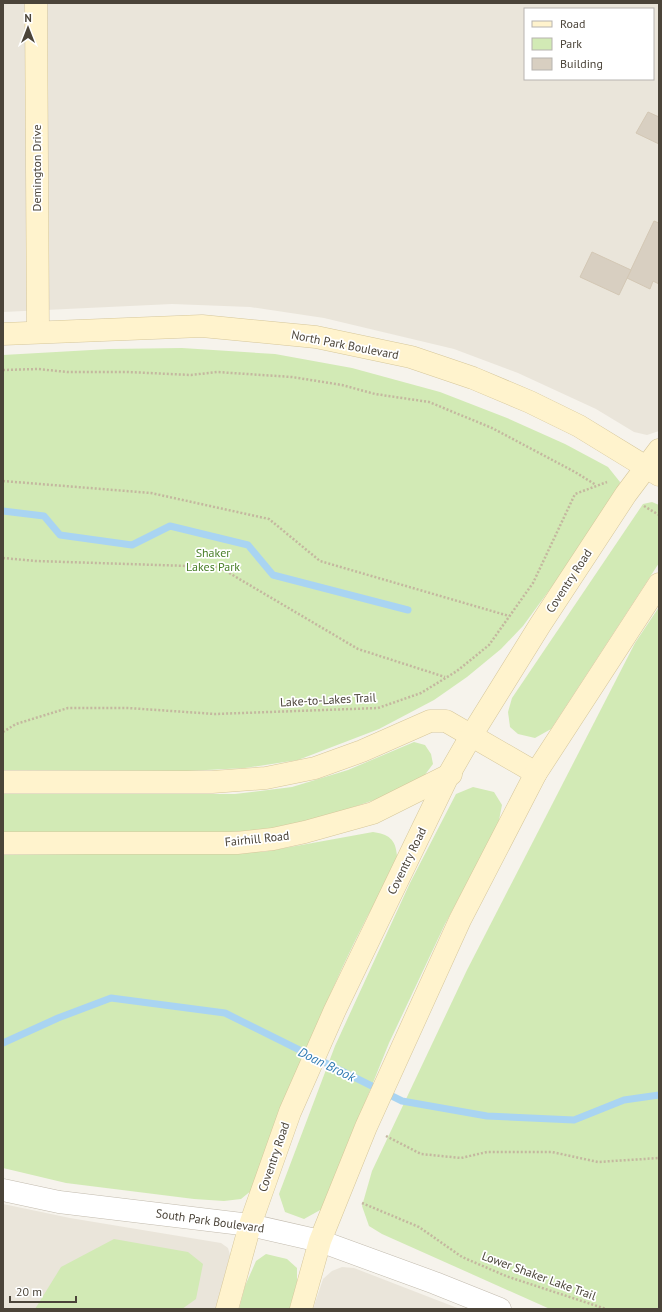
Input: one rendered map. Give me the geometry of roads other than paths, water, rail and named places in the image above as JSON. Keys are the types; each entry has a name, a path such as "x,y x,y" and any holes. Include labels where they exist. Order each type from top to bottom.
{"street":[{"name":"Demington Drive","path":"36,3 38,332"},
{"name":"North Park Boulevard","path":"3,334 202,326 316,338 411,357 473,378 530,402 579,426 653,471"},
{"name":"Coventry Road","path":"227,1309 250,1225 290,1112 335,1010 448,776 480,741 583,560 626,494 653,471 659,450"},
{"path":"301,1309 320,1241 366,1127 460,920 536,773 659,584"},
{"path":"3,782 212,782 266,778 315,768 362,751 430,721 446,721 536,773"},
{"name":"Fairhill Road","path":"3,843 238,843 273,839 374,813 448,776"},
{"name":"South Park Boulevard","path":"3,1190 59,1202 250,1225 320,1241 435,1283 500,1309"}],"waterway":[{"path":"3,511 44,516 60,535 132,545 170,526 248,545 273,575 408,610"},
{"name":"Doan Brook","path":"3,1043 58,1018 111,998 225,1013 402,1101 487,1116 574,1120 624,1100 659,1095"}],"park label":[{"name":"Shaker Lakes Park","path":"213,560"}]}
